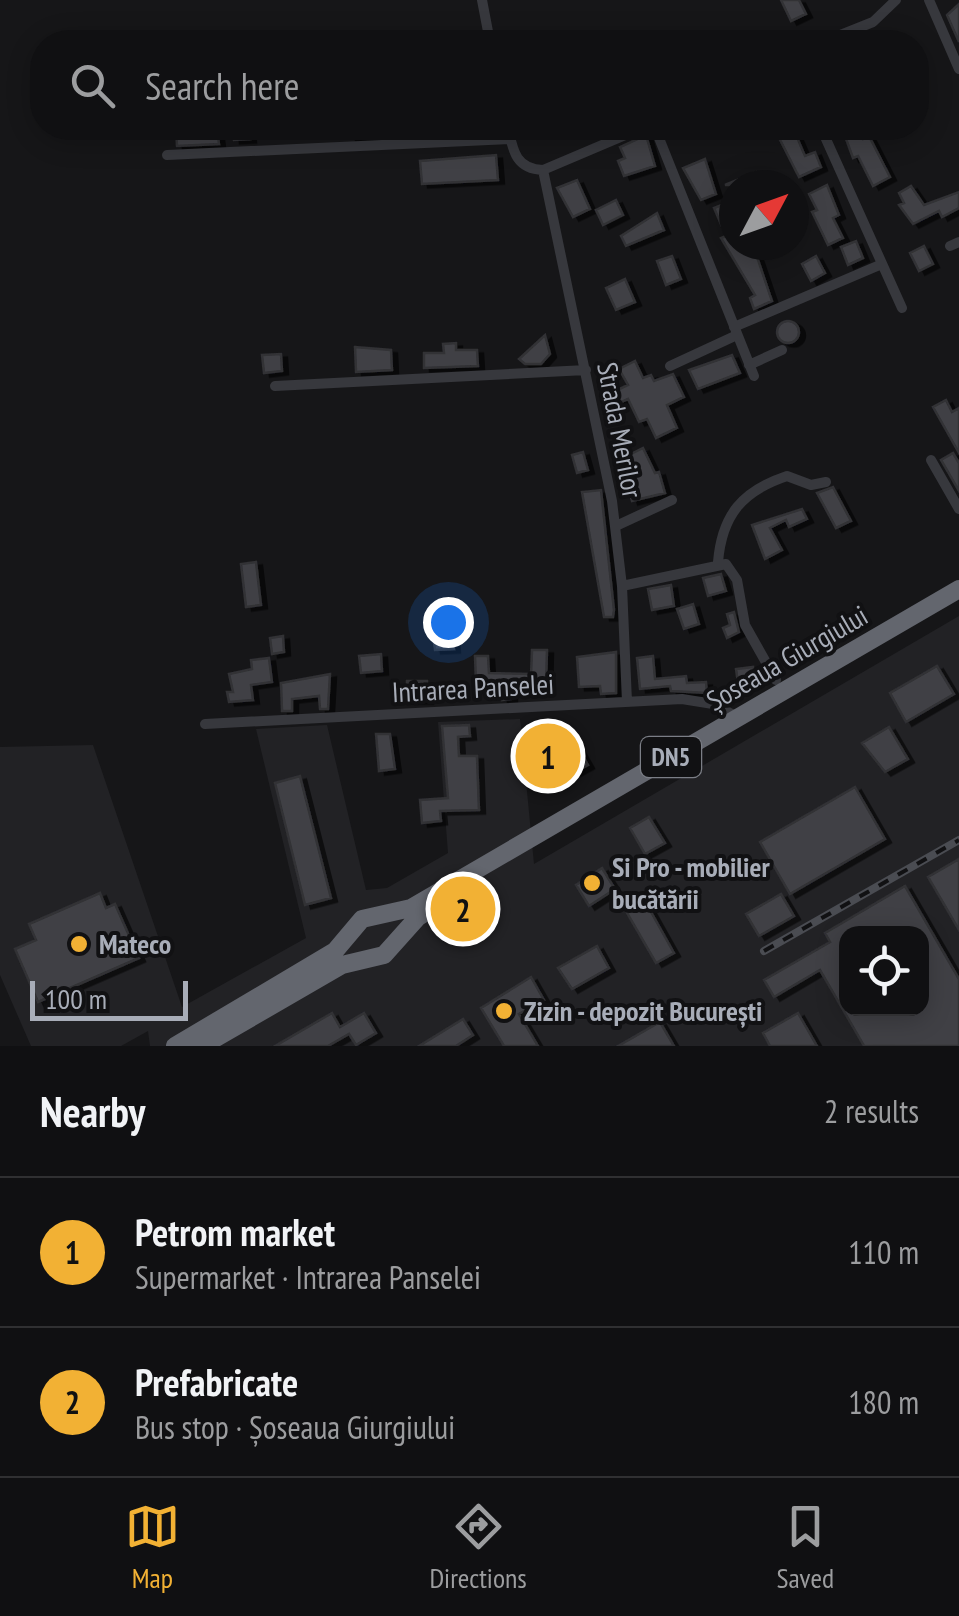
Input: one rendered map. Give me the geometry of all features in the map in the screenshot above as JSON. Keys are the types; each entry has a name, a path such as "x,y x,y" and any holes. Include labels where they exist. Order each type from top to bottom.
{"highway":[{"name":"Șoseaua Giurgiului","path":"175,1046 335,952 362,919 411,908 959,589"},
{"name":"Șoseaua Giurgiului","path":"202,1046 342,965 384,954 418,917 959,602"},
{"path":"380,916 393,928 394,940"},
{"path":"353,934 354,946 368,956"}],"street":[{"path":"482,0 488,30"},
{"path":"852,30 872,22 896,0"},
{"path":"929,0 959,69"},
{"path":"167,154 406,140"},
{"path":"511,140 521,163 544,170 614,140"},
{"path":"660,140 752,370 782,350"},
{"path":"826,140 902,308"},
{"name":"Strada Merilor","path":"544,170 616,526 627,702"},
{"path":"670,366 882,264"},
{"path":"274,386 586,370"},
{"path":"931,460 959,509"},
{"path":"718,562 726,526 741,498 787,476 817,486 826,482"},
{"path":"616,526 672,500"},
{"path":"622,586 718,562 726,564 737,580 746,625 776,680"},
{"name":"Intrarea Panselei","path":"205,724 698,700 740,718"}],"shaded area":[{"path":"959,616 959,1046 150,1046 148,1031 121,1046 31,1046 0,975 0,747 93,745 182,1007 306,938 256,729 327,725 366,890 387,888 448,853 438,722 520,719 534,864"}],"building":[{"path":"781,0 799,0 806,14 791,21"},
{"path":"959,4 959,42 947,15"},
{"path":"177,140 218,140 219,144 177,146"},
{"path":"635,140 647,140 655,166 624,176 618,161 625,158 620,147"},
{"path":"780,140 798,140 805,156 815,152 821,167 809,172 795,170"},
{"path":"846,140 871,140 890,177 873,186 858,156 853,158"},
{"path":"496,155 498,180 422,184 420,161"},
{"path":"705,159 716,194 701,200 683,168"},
{"path":"577,180 590,209 573,217 557,188"},
{"path":"827,185 839,215 833,218 843,238 828,245 812,212 817,210 809,194"},
{"path":"911,186 924,205 959,192 959,208 942,217 939,211 913,224 899,205 904,203 899,193"},
{"path":"616,200 623,215 603,225 596,210"},
{"path":"657,213 664,230 626,246 621,236"},
{"path":"856,241 863,258 848,265 841,247"},
{"path":"924,246 933,264 919,271 910,253"},
{"path":"672,256 681,279 666,285 657,261"},
{"path":"816,256 825,273 811,281 802,264"},
{"path":"734,260 758,260 772,301 754,309 750,298 755,295"},
{"path":"625,279 635,302 616,310 606,288"},
{"path":"788,321 799,332 788,343 777,332"},
{"path":"545,335 550,354 541,364 525,364 519,359"},
{"path":"456,343 456,350 477,350 478,366 424,368 424,353 444,353 443,344"},
{"path":"355,347 391,350 392,370 356,372"},
{"path":"281,354 282,371 264,373 262,355"},
{"path":"732,355 740,373 698,389 689,370"},
{"path":"635,361 643,378 651,375 654,381 673,374 684,397 667,405 677,428 656,438 647,419 639,422 628,399 615,405 609,394 628,385 619,369"},
{"path":"946,400 952,412 959,408 959,453 933,407"},
{"path":"643,448 655,473 659,472 665,493 632,501 626,480 634,477 625,457"},
{"path":"583,452 588,470 577,473 572,455"},
{"path":"953,453 959,463 959,491 941,460"},
{"path":"833,487 851,521 836,528 817,493"},
{"path":"601,490 613,617 604,617 582,492"},
{"path":"802,509 807,519 789,527 786,520 770,528 782,550 765,559 752,525"},
{"path":"256,562 261,605 246,607 241,564"},
{"path":"721,574 726,591 708,596 703,578"},
{"path":"671,585 674,606 652,610 648,589"},
{"path":"693,604 699,624 684,629 677,609"},
{"path":"734,612 739,632 727,638 723,628 730,625 727,614"},
{"path":"452,627 454,649 435,650 432,629"},
{"path":"283,636 284,652 272,654 270,638"},
{"path":"532,650 547,650 546,689 511,688 511,699 502,700 501,685 476,686 475,656 488,656 489,673 531,674"},
{"path":"616,652 616,693 601,694 600,686 579,687 577,657"},
{"path":"381,654 382,671 361,673 359,656"},
{"path":"653,656 655,679 686,676 687,683 706,682 707,693 671,691 670,686 640,689 637,658"},
{"path":"269,658 272,682 251,685 253,700 229,702 227,692 233,692 229,674 252,669 251,660"},
{"path":"937,666 954,694 906,722 890,693"},
{"path":"753,667 754,681 738,683 736,669"},
{"path":"330,674 328,709 320,709 319,696 292,699 292,711 282,711 281,683"},
{"path":"407,681 427,681 427,700 407,700"},
{"path":"469,725 470,736 458,737 459,756 477,756 479,810 440,811 441,821 422,823 420,800 448,798 442,726"},
{"path":"889,727 908,759 885,772 862,743"},
{"path":"567,728 588,765 575,772 565,756 544,765 537,753"},
{"path":"376,734 390,734 395,769 379,771"},
{"path":"300,776 331,898 305,905 275,783"},
{"path":"855,787 885,839 790,894 760,842"},
{"path":"649,817 665,843 645,854 630,828"},
{"path":"959,859 959,930 928,877"},
{"path":"602,868 615,889 589,906 576,885"},
{"path":"905,886 928,926 839,926 839,1003 820,970 774,997 764,980 830,942 825,933"},
{"name":"Mateco","path":"100,893 106,908 115,904 139,958 38,1002 15,949 36,940 29,924"},
{"path":"781,894 794,916 759,936 746,914"},
{"path":"646,903 674,953 656,963 627,913"},
{"path":"929,927 959,979 959,1046 864,1046 847,1016 929,1016"},
{"path":"597,946 609,968 572,989 558,968"},
{"name":"Zizin - depozit București","path":"531,977 544,1000 519,1014 538,1046 504,1046 481,1008"},
{"path":"332,1013 340,1027 364,1013 376,1033 356,1045 349,1034 328,1046 275,1046"},
{"path":"798,1013 817,1046 770,1046 763,1033"},
{"path":"463,1019 473,1035 456,1046 419,1046"},
{"path":"660,1022 674,1046 618,1046"}],"railway":[{"path":"764,951 959,840"}],"place":[{"name":"Petrom market","path":"548,756"},
{"name":"Si Pro - mobilier bucătării","path":"592,883"},
{"name":"Prefabricate","path":"463,909"},
{"name":"Mateco","path":"79,944"},
{"name":"Zizin - depozit București","path":"504,1011"}]}
